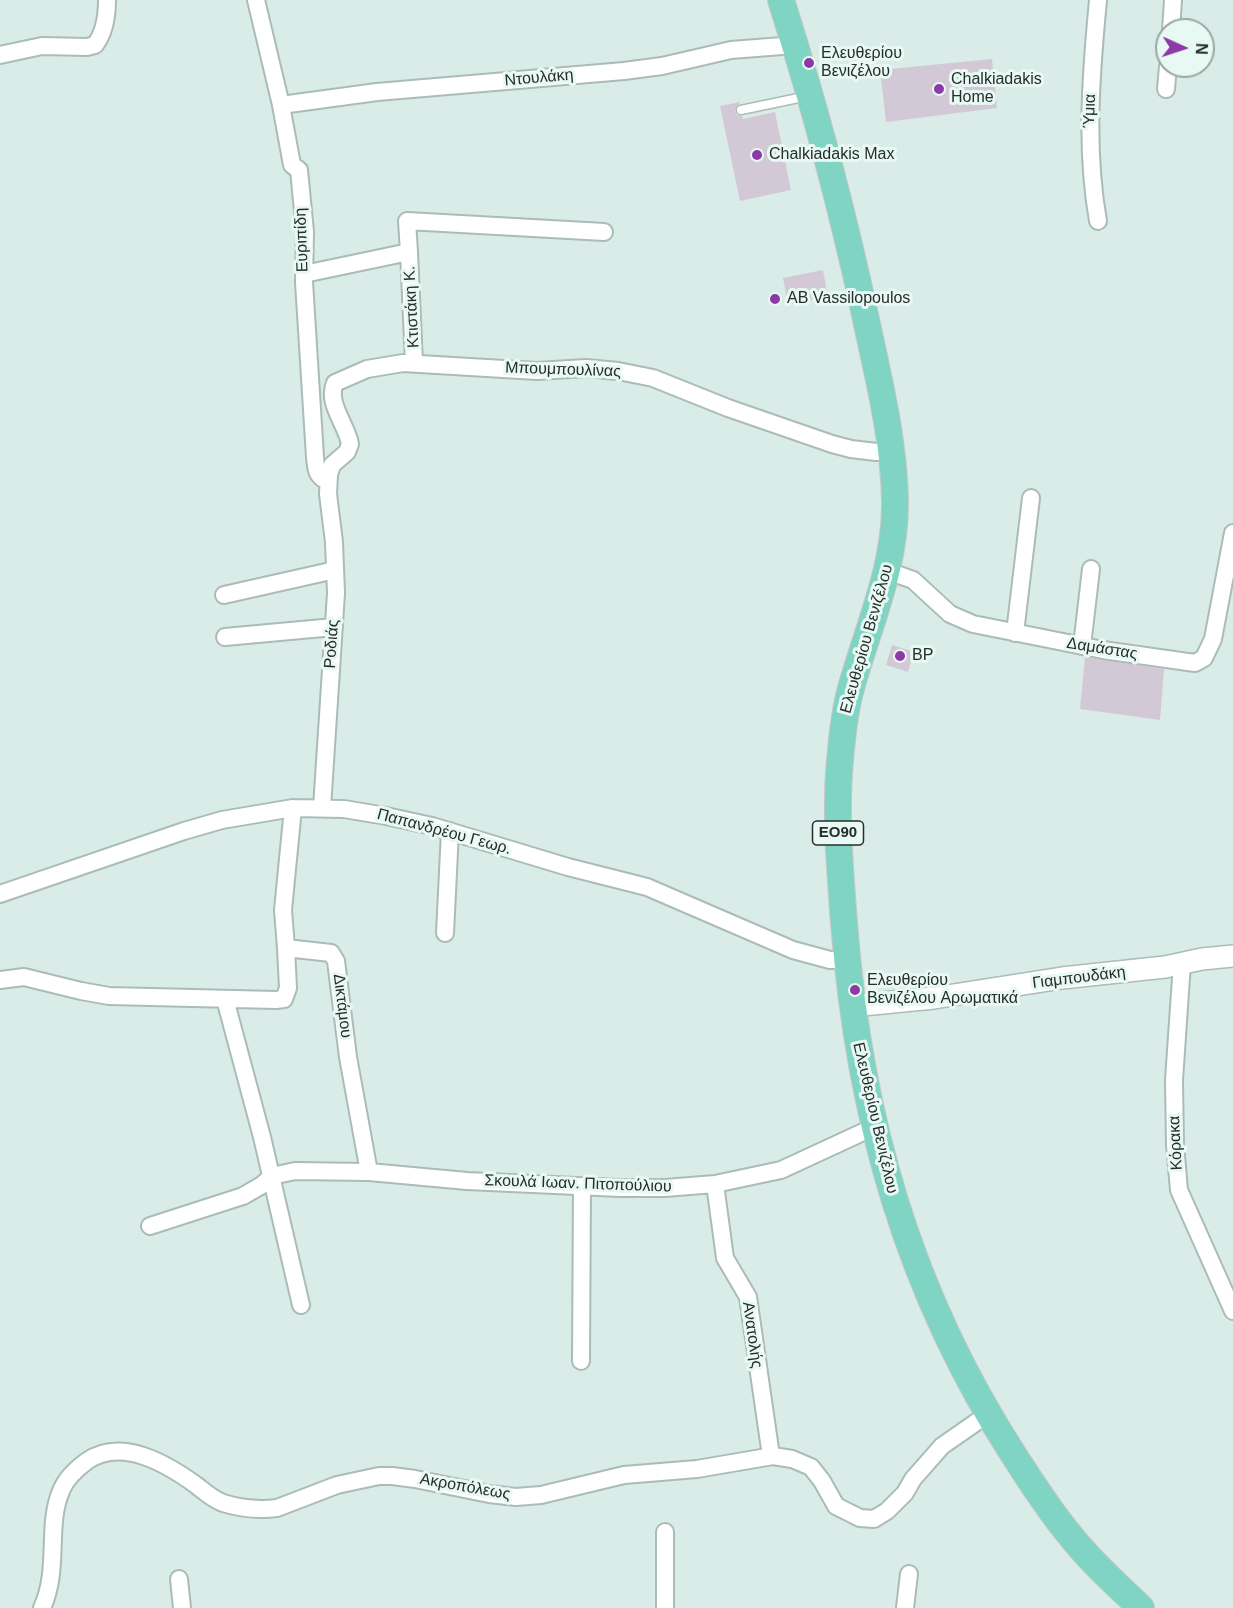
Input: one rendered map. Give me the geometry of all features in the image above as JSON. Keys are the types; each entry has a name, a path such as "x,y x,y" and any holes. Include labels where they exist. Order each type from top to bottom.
{"main road":[{"name":"Ελευθερίου Βενιζέλου","path":"780,0 811,96 864,309 881,392 895,489 895,521 888,571 851,689 843,731 839,774 838,845 847,960 852,1006 874,1127 894,1202 916,1265 941,1323 988,1414 1068,1533 1141,1608"}],"street":[{"path":"0,55 42,46 87,47 95,45 105,23 107,0"},
{"name":"Ευριπίδη","path":"256,0 281,105 292,165 299,170 305,232 304,274 315,457 319,476 328,481"},
{"name":"Ύμια","path":"1098,0 1090,140 1092,188 1098,222"},
{"path":"1172,18 1173,0"},
{"name":"Ντουλάκη","path":"281,105 377,92 644,69 731,51 795,45"},
{"path":"1166,89 1167,78"},
{"name":"Κτιστάκη Κ.","path":"414,363 407,221 604,232"},
{"path":"304,274 409,252"},
{"name":"Μπουμπουλίνας","path":"328,481 332,465 346,452 350,444 335,403 333,393 335,383 367,369 403,363 537,371 586,368 634,373 672,384 728,408 832,444 851,449 890,451"},
{"name":"Ροδιάς","path":"322,808 334,627 335,570 328,481"},
{"path":"1015,633 1031,498"},
{"name":"Δαμάστας","path":"888,571 913,580 941,607 957,618 978,625 1082,646 1195,663 1204,658 1213,639 1233,533"},
{"path":"1082,646 1091,569"},
{"path":"224,595 335,570"},
{"path":"225,637 334,627"},
{"path":"0,980 24,977 81,992 109,996 284,999 288,988 283,910 293,808"},
{"name":"Παπανδρέου Γεωρ.","path":"0,894 201,825 293,808 322,808 378,814 450,831 580,870 654,889 805,954 830,960 847,960"},
{"path":"445,933 450,831"},
{"name":"Δικτάμου","path":"286,948 331,953 336,962 348,1057 369,1172"},
{"name":"Γιαμπουδάκη","path":"852,1006 934,998 1062,978 1233,956"},
{"name":"Κόρακα","path":"1182,963 1174,1080 1175,1145 1179,1190 1233,1311"},
{"path":"225,999 272,1176 301,1305"},
{"name":"Σκουλά Ιωαν. Πιτοπούλιου","path":"272,1176 295,1171 369,1172 467,1181 648,1189 715,1184 781,1170 874,1127"},
{"path":"150,1226 243,1196 272,1176"},
{"name":"Ανατολής","path":"715,1184 725,1258 748,1297 771,1456"},
{"path":"581,1361 582,1186"},
{"name":"Ακροπόλεως","path":"42,1608 50,1582 56,1507 61,1491 77,1469 92,1458 105,1453 122,1451 142,1455 163,1465 207,1495 222,1502 266,1509 277,1508 349,1482 379,1476 415,1479 516,1497 541,1495 608,1477 697,1469 771,1456 792,1459 811,1467 836,1506 860,1518 874,1519 887,1511 905,1493 913,1479 942,1446 988,1414"},
{"path":"665,1532 665,1608"},
{"path":"905,1608 909,1574"},
{"path":"179,1579 182,1608"}],"lane":[{"path":"741,110 811,96"}],"building":[{"name":"Chalkiadakis Home","path":"992,59 997,108 886,122 880,70"},
{"name":"Chalkiadakis Max","path":"740,102 735,111 743,119 775,112 791,190 740,201 720,106"},
{"path":"823,270 828,297 788,305 783,278"},
{"path":"892,645 914,652 908,672 886,665"},
{"path":"1085,657 1164,669 1160,720 1080,709"}],"place":[{"name":"Ελευθερίου Βενιζέλου","path":"809,63"},
{"name":"Chalkiadakis Home","path":"939,89"},
{"name":"Chalkiadakis Max","path":"757,155"},
{"name":"AB Vassilopoulos","path":"775,299"},
{"name":"BP","path":"900,656"},
{"name":"Ελευθερίου Βενιζέλου Αρωματικά","path":"855,990"}]}
